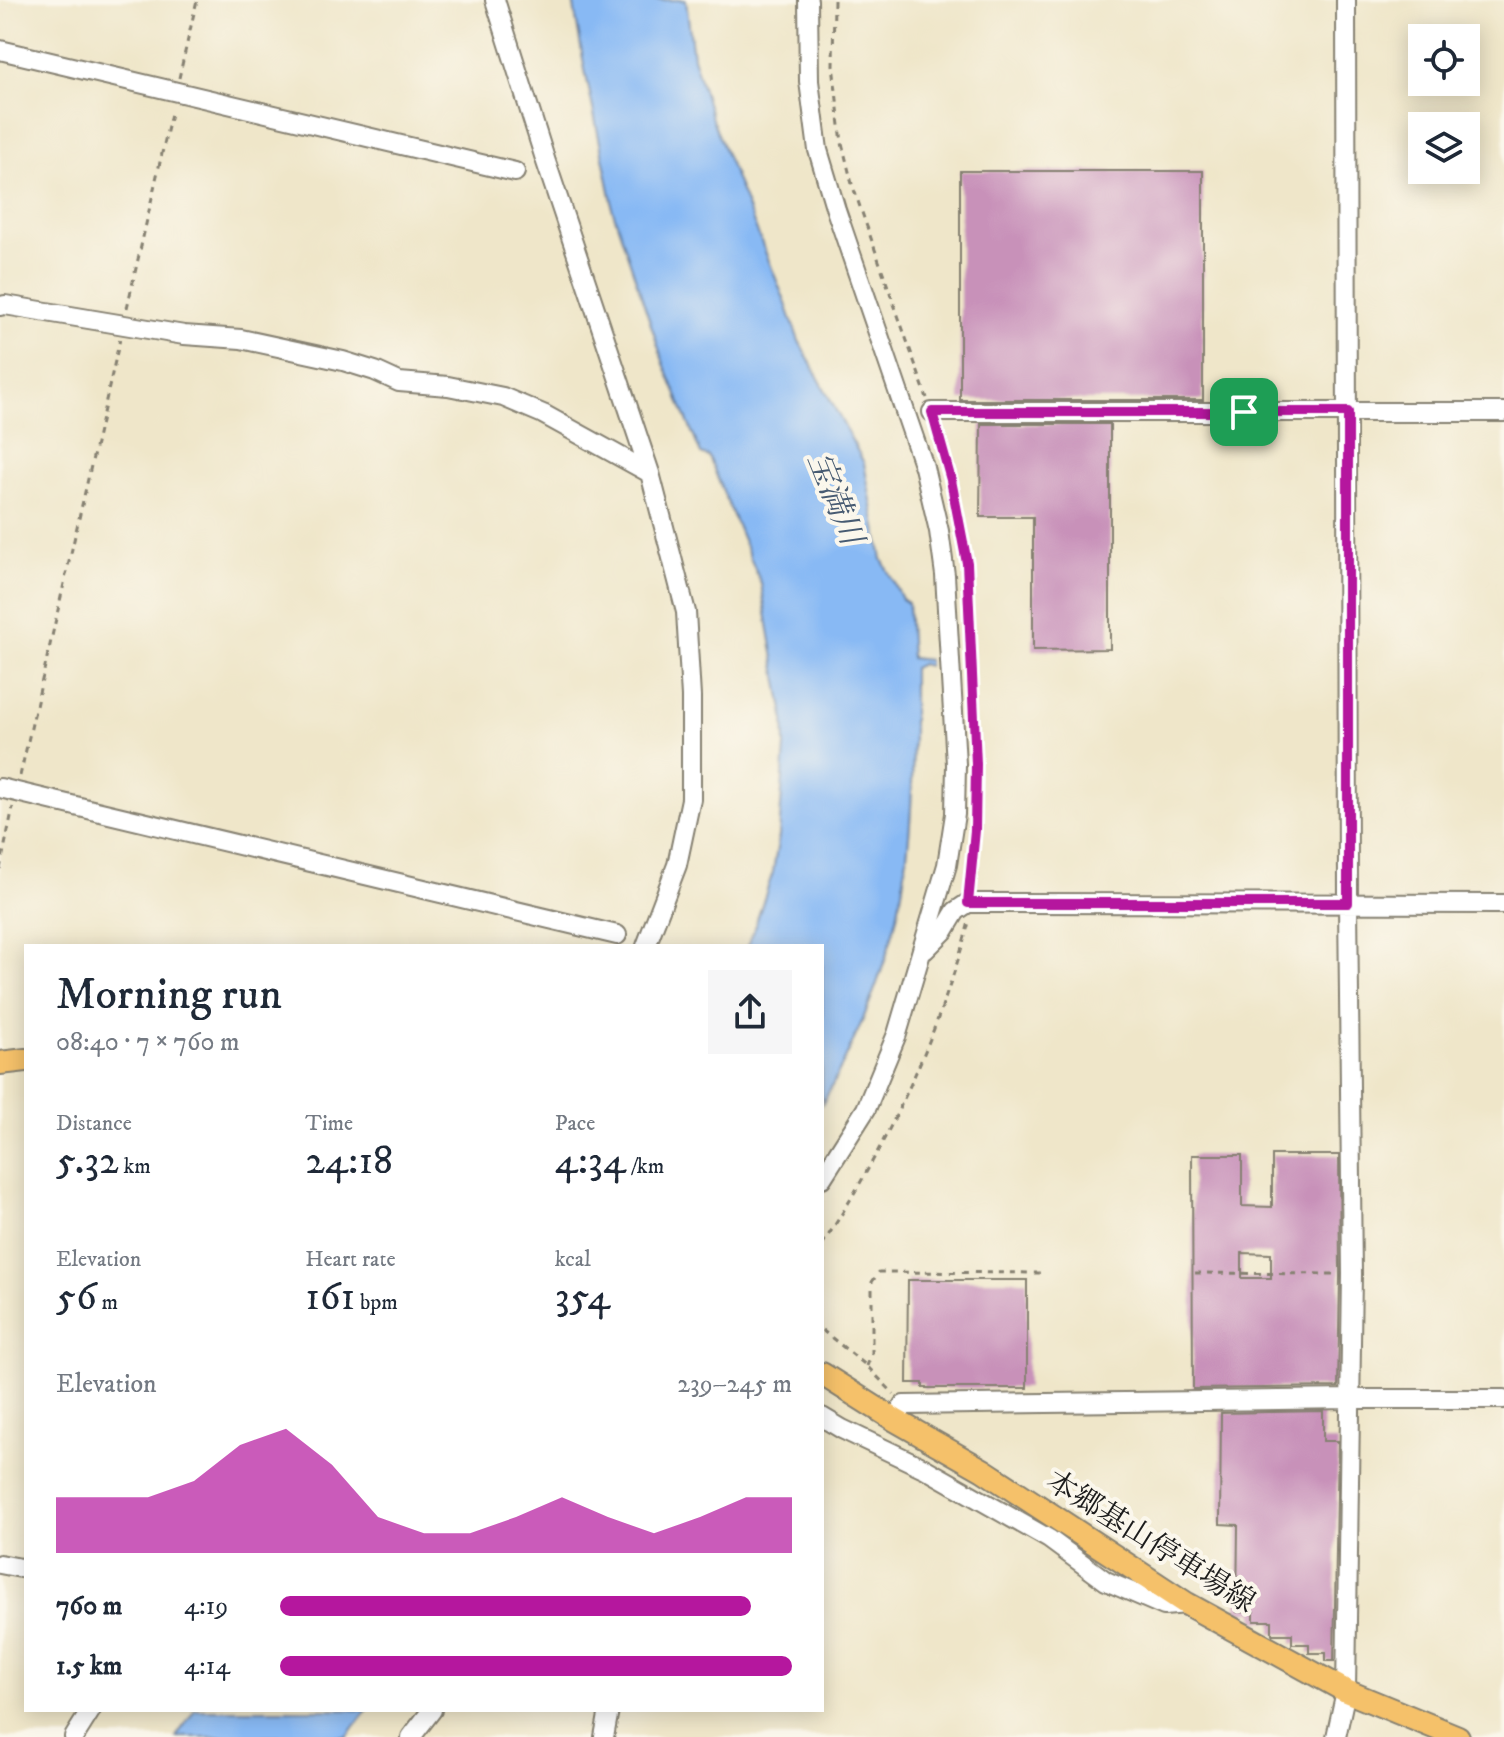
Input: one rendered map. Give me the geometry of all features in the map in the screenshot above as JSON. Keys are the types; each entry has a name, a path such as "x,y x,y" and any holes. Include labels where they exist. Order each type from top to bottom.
{"main road":[{"path":"0,1063 24,1060"},
{"name":"本郷基山停車場線","path":"824,1375 900,1412 1187,1604 1346,1691 1458,1737"}],"street":[{"path":"495,0 650,473 686,612 691,697 691,799 677,865 647,944"},
{"path":"808,0 809,81 818,150 924,467 939,531 945,575 956,764 955,814 947,865 897,1034 866,1109 824,1175"},
{"path":"1336,1737 1346,1691 1352,1274 1346,0"},
{"path":"0,50 515,172"},
{"path":"0,306 184,335 241,339 343,361 399,382 448,386 503,397 543,414 650,473"},
{"path":"932,412 1504,412"},
{"path":"8,790 617,935"},
{"path":"921,955 944,931 956,911 968,903 1504,904"},
{"path":"900,1412 1350,1399 1504,1399"},
{"path":"824,1418 924,1468 1025,1525 1106,1581 1164,1606 1187,1604"},
{"path":"0,1564 24,1569"},
{"path":"74,1737 90,1712"},
{"path":"411,1737 430,1712"},
{"path":"604,1737 609,1712"}],"path":[{"path":"0,869 8,790 123,325 197,0"},
{"path":"824,1242 851,1201 910,1087 966,936 972,912 968,903 975,830 976,764 967,563 951,480 932,412 852,184 842,143 833,65 834,0"},
{"path":"867,1366 872,1353 872,1282 879,1272 1043,1273"},
{"path":"1195,1273 1352,1274"},
{"path":"824,1332 867,1366 900,1412"}],"water":[{"name":"宝満川","path":"573,0 686,0 693,57 712,119 799,341 864,463 882,559 902,599 908,603 911,658 928,660 928,666 921,664 913,668 910,821 898,912 866,1011 824,1101 824,944 749,944 773,872 779,836 785,746 784,716 761,584 709,457 701,454 664,364 612,208"},
{"path":"194,1712 366,1712 347,1737 176,1737"}],"building":[{"path":"960,171 1203,171 1203,400 960,400"},
{"path":"981,424 1110,424 1110,649 1033,650 1033,517 980,517"},
{"path":"1192,1155 1242,1155 1242,1206 1272,1207 1272,1155 1339,1155 1338,1387 1193,1389","holes":["1242,1253 1271,1254 1271,1278 1242,1278"]},
{"path":"908,1280 1027,1280 1027,1388 923,1388 923,1383 907,1383"},
{"path":"1323,1411 1323,1441 1338,1441 1334,1661 1326,1661 1326,1653 1309,1653 1309,1644 1292,1644 1292,1634 1272,1634 1272,1621 1254,1621 1254,1612 1237,1612 1238,1525 1220,1524 1221,1413"}],"route":[{"path":"932,412 1244,412 1348,412 1348,903 968,903 975,830 976,764 967,563 951,480 932,412"}]}
